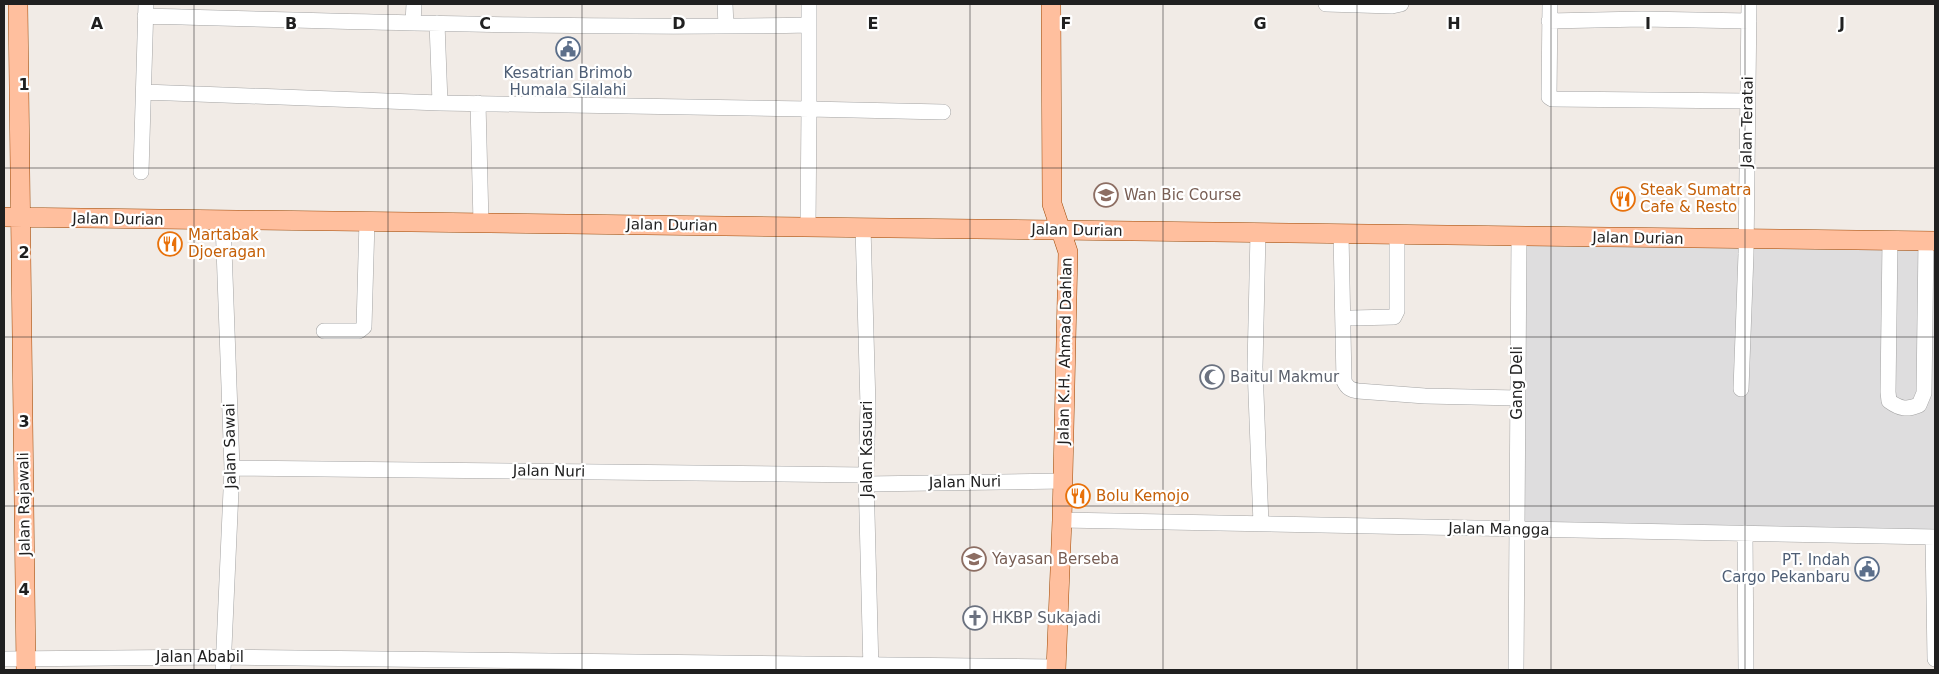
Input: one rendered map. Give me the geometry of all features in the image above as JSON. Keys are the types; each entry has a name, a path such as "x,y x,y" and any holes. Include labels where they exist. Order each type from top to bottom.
{"main road":[{"name":"Jalan Rajawali","path":"18,4 12,217 26,664"},
{"name":"Jalan K.H. Ahmad Dahlan","path":"1051,4 1052,204 1068,252 1062,520 1056,669"},
{"name":"Jalan Durian","path":"12,217 223,221 808,226 1890,242 1930,241"}],"street":[{"path":"413,23 414,4"},
{"path":"725,4 726,26"},
{"path":"808,4 808,226"},
{"path":"1326,4 1392,6 1401,4"},
{"path":"1550,4 1549,97 1552,99 1748,101"},
{"name":"Jalan Teratai","path":"1741,389 1746,240 1749,4"},
{"path":"142,172 146,10 413,23 809,25"},
{"path":"1549,21 1642,19 1749,22"},
{"path":"437,23 440,102"},
{"path":"144,92 478,103 943,112"},
{"path":"478,103 481,223"},
{"name":"Jalan Sawai","path":"222,664 232,468 223,221"},
{"path":"324,331 359,331 364,327 367,221"},
{"name":"Jalan Kasuari","path":"863,227 868,406 866,480 871,667"},
{"path":"1258,233 1255,367 1261,524"},
{"path":"1341,234 1344,382 1346,386 1351,390 1358,391 1425,396 1517,398"},
{"path":"1352,318 1394,317 1397,312 1397,235"},
{"name":"Gang Deli","path":"1516,670 1519,237"},
{"path":"1890,242 1889,401 1898,408 1910,409 1919,405 1924,393 1930,241"},
{"name":"Jalan Nuri","path":"232,468 866,480 1063,481"},
{"name":"Jalan Mangga","path":"1062,520 1934,536"},
{"path":"1745,533 1746,670"},
{"path":"1934,536 1935,659"},
{"name":"Jalan Ababil","path":"4,659 26,664 375,664 1056,669"}],"shaded area":[{"path":"1522,242 1935,243 1935,536 1520,526"}],"place":[{"name":"Kesatrian Brimob Humala Silalahi","path":"568,49"},
{"name":"Wan Bic Course","path":"1106,195"},
{"name":"Steak Sumatra Cafe & Resto","path":"1623,199"},
{"name":"Martabak Djoeragan","path":"170,244"},
{"name":"Baitul Makmur","path":"1212,377"},
{"name":"Bolu Kemojo","path":"1078,496"},
{"name":"Yayasan Berseba","path":"974,559"},
{"name":"PT. Indah Cargo Pekanbaru","path":"1867,569"},
{"name":"HKBP Sukajadi","path":"975,618"}]}
